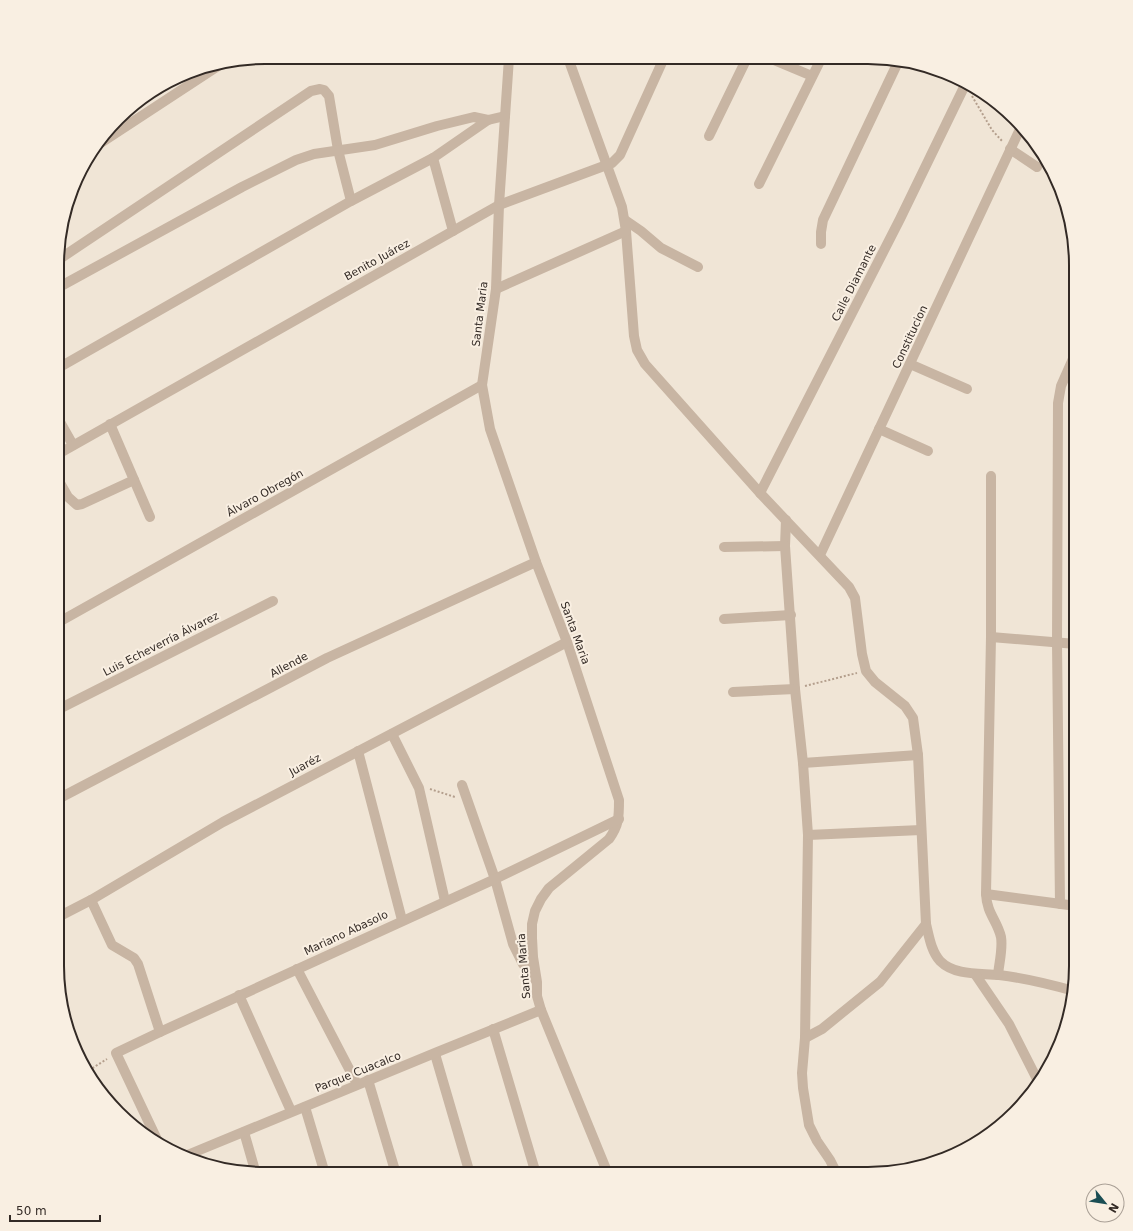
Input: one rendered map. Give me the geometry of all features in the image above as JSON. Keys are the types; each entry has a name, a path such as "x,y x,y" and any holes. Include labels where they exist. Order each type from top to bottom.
{"street":[{"name":"Santa Maria","path":"509,64 499,205 496,289 482,385 490,429 536,562 567,642 619,800 619,819 615,830 609,839 550,888 541,898 535,911 532,924 533,957 537,982 537,996 541,1010 605,1167"},
{"path":"570,64 617,190 625,226 634,336 637,350 644,364 760,493 848,587 855,598 862,654 866,671 875,682 905,706 913,718 918,755 926,924 934,951 940,960 949,967 975,974 998,975 1067,989"},
{"name":"Benito Juárez","path":"64,451 499,205 608,166 620,155 661,64"},
{"path":"709,136 744,64"},
{"path":"783,64 812,76"},
{"path":"759,184 818,64"},
{"path":"821,244 823,220 896,66"},
{"path":"111,136 208,73"},
{"name":"Calle Diamante","path":"760,493 883,253 963,88"},
{"path":"64,256 311,91 320,89 324,90 329,96 338,150 351,201"},
{"path":"64,365 351,201 433,158 488,120 505,116"},
{"path":"64,284 242,187 290,163 314,154 375,145 437,126 474,117 488,120"},
{"name":"Constitucion","path":"820,556 1019,132"},
{"path":"1010,149 1037,167"},
{"path":"433,158 453,231"},
{"path":"496,289 625,226 641,231 661,248 698,267"},
{"path":"910,364 967,389"},
{"path":"1060,904 1057,643 1058,403 1061,386 1069,371"},
{"name":"Álvaro Obregón","path":"64,619 482,385"},
{"path":"110,424 150,517"},
{"path":"64,429 73,445"},
{"path":"879,429 928,451"},
{"path":"991,476 991,637 986,894 989,911 1001,938 1002,944 998,975"},
{"path":"64,490 68,497 77,505 88,502 134,480"},
{"path":"786,520 785,546 808,836 805,1038 802,1073 809,1124 817,1141 834,1167"},
{"path":"724,548 785,546"},
{"name":"Allende","path":"64,796 327,658 536,562"},
{"name":"Luis Echeverría Álvarez","path":"64,706 273,601"},
{"path":"724,619 791,615"},
{"path":"991,637 1069,644"},
{"name":"Juaréz","path":"64,914 91,900 223,822 567,642"},
{"path":"733,692 796,689"},
{"path":"392,734 419,788 446,901"},
{"path":"358,751 402,920"},
{"path":"803,763 918,755"},
{"path":"462,785 495,879 512,944 523,964 537,982"},
{"name":"Mariano Abasolo","path":"116,1053 402,920 495,879 619,819"},
{"path":"808,836 921,830"},
{"path":"986,894 1069,905"},
{"path":"91,900 112,945 134,958 138,964 160,1032"},
{"path":"805,1038 828,1025 880,982 926,924"},
{"path":"297,969 357,1084"},
{"path":"975,974 1009,1024 1036,1077"},
{"path":"239,995 291,1111"},
{"name":"Parque Cuacalco","path":"192,1153 291,1111 305,1107 357,1084 435,1054 541,1010"},
{"path":"493,1029 534,1167"},
{"path":"116,1053 154,1134"},
{"path":"435,1054 468,1167"},
{"path":"368,1080 394,1167"},
{"path":"305,1107 323,1167"},
{"path":"244,1132 254,1167"}],"path":[{"path":"970,92 992,130 1010,149"},
{"path":"796,689 866,671"},
{"path":"419,788 432,789 467,801"},
{"path":"92,1068 116,1053"}]}
